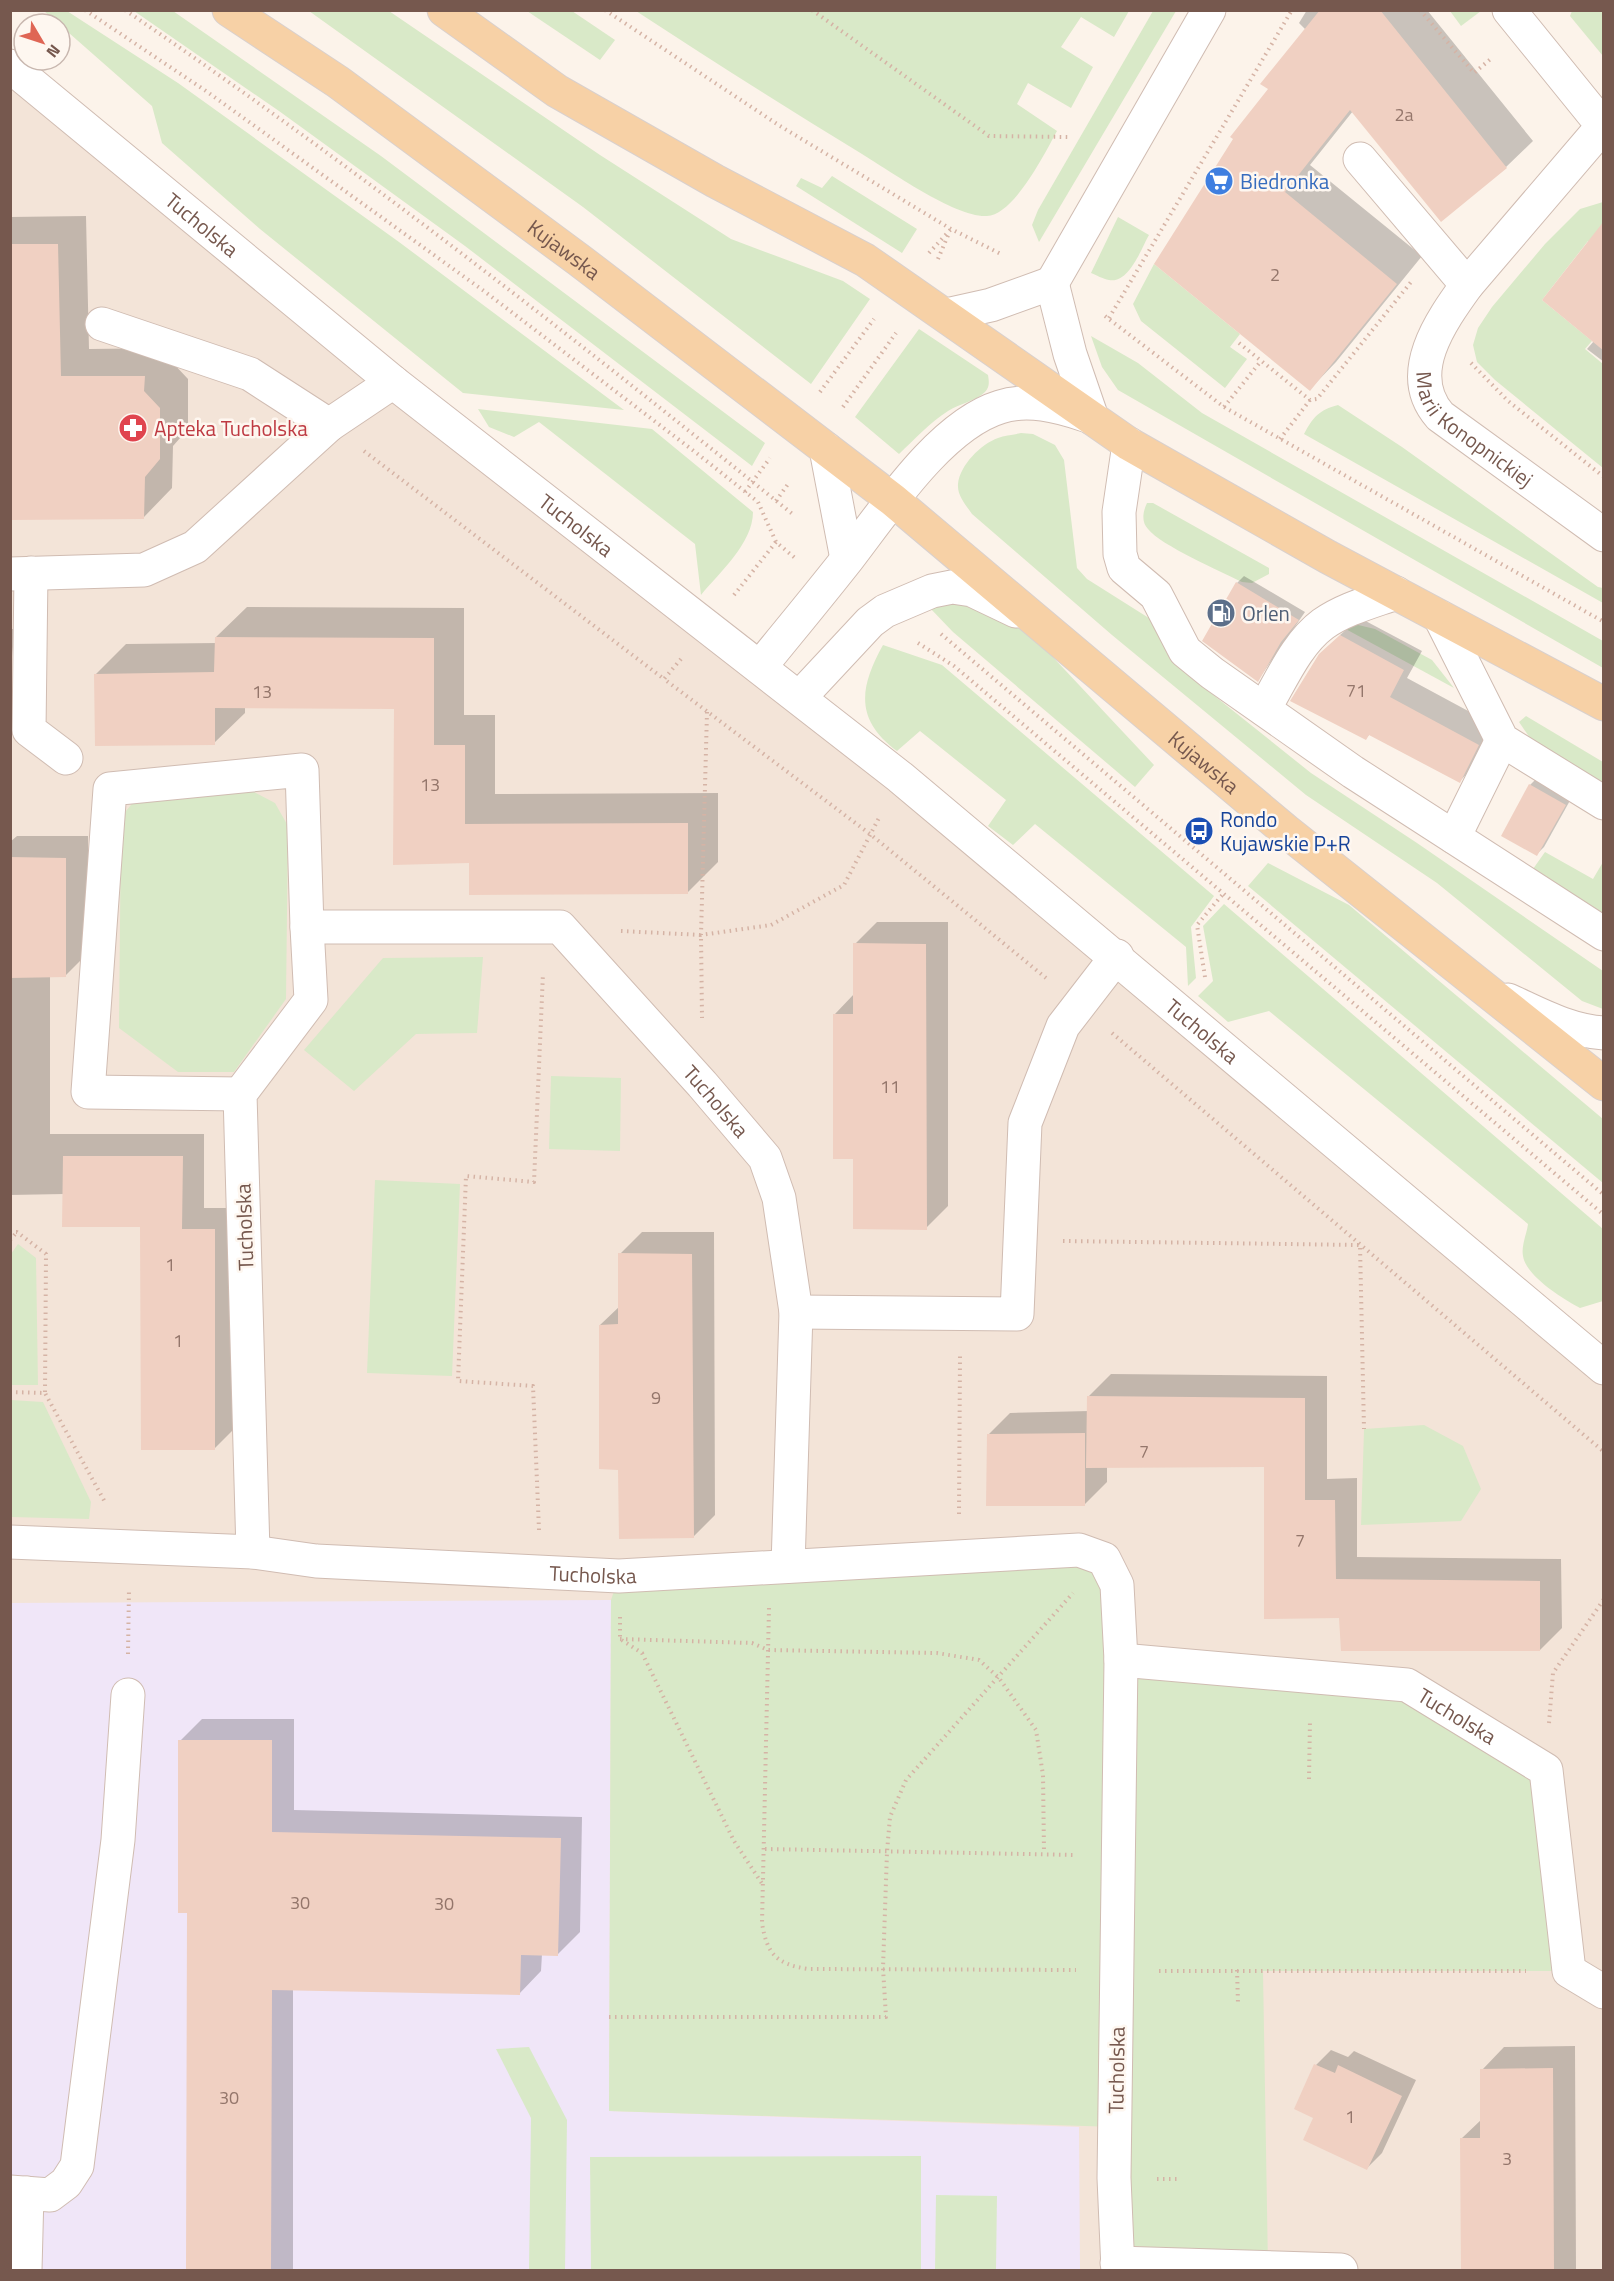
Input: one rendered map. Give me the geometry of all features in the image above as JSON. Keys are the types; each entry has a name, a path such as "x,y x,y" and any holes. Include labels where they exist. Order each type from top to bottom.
{"main road":[{"name":"Kujawska","path":"229,10 348,89 579,260 893,500 1286,831 1604,1084"},
{"path":"444,10 557,91 715,180 865,260 1130,444 1396,593 1604,704"}],"street":[{"path":"923,299 991,305 1052,283 1209,10"},
{"name":"Marii Konopnickiej","path":"1509,10 1603,127 1467,285 1438,328 1426,358 1425,374 1432,407 1440,416 1604,535"},
{"name":"Tucholska","path":"10,66 393,382 900,777 1117,956 1604,1368"},
{"path":"1360,159 1467,285"},
{"path":"1052,283 1070,354 1092,418"},
{"path":"102,324 250,374 329,424"},
{"path":"66,758 29,730 21,574 144,570 195,547 329,424 393,382"},
{"path":"760,667 923,464 962,428 999,407 1038,403 1092,418"},
{"path":"813,439 837,571"},
{"path":"1130,444 1119,512 1120,554 1124,568 1156,595 1185,651 1353,772 1604,934"},
{"path":"800,697 870,622 932,591 952,587 972,590 1044,627"},
{"path":"1264,709 1303,645 1322,625 1349,609 1396,593"},
{"path":"1440,617 1502,740 1604,803"},
{"path":"1454,837 1502,740"},
{"path":"302,770 307,927 311,1000 240,1094 88,1092 110,789 302,770"},
{"path":"307,927 553,927"},
{"name":"Tucholska","path":"553,927 702,1084 765,1158 779,1198 796,1312 788,1566"},
{"path":"796,1312 1017,1314 1025,1123 1063,1026 1117,956"},
{"path":"1482,987 1556,1022 1585,1032 1604,1034"},
{"name":"Tucholska","path":"240,1094 253,1552"},
{"name":"Tucholska","path":"10,1542 253,1552 316,1561 540,1570 619,1576 1079,1550 1104,1559 1117,1585 1121,1660 1114,2178 1117,2267 1341,2270"},
{"name":"Tucholska","path":"1121,1660 1407,1685 1546,1770"},
{"path":"25,2271 19,2193 50,2195 66,2183 77,2166 118,1840 128,1695"},
{"path":"1546,1770 1569,1971 1604,1992"}],"path":[{"path":"85,10 206,92 484,291 758,502 776,542 837,571"},
{"path":"125,10 403,209 581,344 776,501 837,571"},
{"path":"605,10 780,126 951,229 1005,256"},
{"path":"812,10 989,136 1068,137"},
{"path":"1109,318 1292,10"},
{"path":"745,492 752,482 813,439 923,299 951,229"},
{"path":"776,501 813,439 923,299 951,229"},
{"path":"1280,439 1310,400 1317,399 1411,281"},
{"path":"1101,313 1224,407 1604,622"},
{"path":"1239,343 1310,400"},
{"path":"1465,356 1508,401 1604,477"},
{"path":"1224,407 1261,360"},
{"path":"329,424 664,679"},
{"path":"902,604 987,671 1604,1195"},
{"path":"870,622 937,653 1604,1215"},
{"path":"702,1084 701,935 707,711"},
{"path":"540,1570 533,1386 458,1381 466,1176 534,1182 553,927 701,935 771,926 844,885 900,777"},
{"path":"1180,1010 1206,981 1197,925 1223,894"},
{"path":"10,1232 17,1232 46,1254 45,1393 129,1547 128,1695"},
{"path":"10,1240 17,1232"},
{"path":"1020,1240 1360,1245 1364,1429"},
{"path":"959,1556 960,1313"},
{"path":"10,1392 45,1393"},
{"path":"619,1576 620,1638"},
{"path":"609,2017 886,2017 883,1968 887,1852 890,1817 906,1780 1070,1598"},
{"path":"1546,1770 1552,1673 1604,1599"},
{"path":"769,1611 762,1923 765,1942 776,1958 791,1966 808,1969 1049,1970"},
{"path":"620,1638 752,1643 768,1650 937,1653 979,1660 999,1678 1036,1730 1043,1774 1044,1853"},
{"path":"620,1638 642,1653 734,1841 764,1886"},
{"path":"1309,1779 1312,1677"},
{"path":"765,1850 1063,1854"},
{"path":"1237,1970 1238,2003"},
{"path":"1118,1971 1569,1971"}],"shaded area":[{"path":"10,66 12,72 17,72 1603,1368 1603,2270 11,2270"},
{"path":"611,1600 609,2111 1079,2127 1080,2270 11,2270 10,1603"}],"green space":[{"path":"1481,10 1461,26 1450,11"},
{"path":"44,11 69,12 45,12"},
{"path":"134,11 173,11 381,156 765,443 752,466 465,246 279,111"},
{"path":"309,11 389,11 600,155 731,239 843,281 870,299 811,384 583,207"},
{"path":"527,11 572,11 615,40 600,60"},
{"path":"636,11 1129,11 1114,37 1081,17 1061,47 1093,67 1071,108 1028,83 1017,104 1057,131 1037,167 1018,194 997,213 987,216 958,210 923,192"},
{"path":"1153,11 1176,11 1039,242 1032,225 1038,210"},
{"path":"1572,11 1603,11 1603,56 1570,16"},
{"path":"72,14 178,83 399,242 624,410 463,393 260,229 162,143 152,106 72,36"},
{"path":"832,176 917,229 902,253 796,186 801,178 822,188"},
{"path":"1603,202 1603,253 1588,241 1542,300 1592,341 1585,349 1603,364 1603,468 1495,380 1477,362 1473,345 1478,328 1492,307 1545,244 1580,209"},
{"path":"1118,217 1149,235 1134,264 1123,277 1109,280 1091,273"},
{"path":"1154,264 1240,334 1230,347 1247,359 1225,388 1141,321 1133,304"},
{"path":"919,329 988,375 989,382 987,390 981,395 941,416 899,454 855,417"},
{"path":"1091,336 1138,363 1202,413 1603,641 1603,668 1118,390 1102,367"},
{"path":"1338,405 1402,447 1598,587 1603,588 1603,603 1304,434 1317,415"},
{"path":"478,409 652,429 753,512 748,535 742,546 701,595 695,544 539,422 514,437 489,427"},
{"path":"1021,433 1033,434 1055,445 1064,460 1077,568 1087,579 1152,620 1182,670 1311,773 1603,971 1603,1009 1582,1001 1437,883 1306,795 1112,635 972,514 962,500 958,484 967,463 991,441"},
{"path":"1147,503 1153,503 1269,568 1269,574 1252,583 1242,582 1165,543 1144,523 1144,509"},
{"path":"951,602 983,605 1015,622 1050,654 1154,765 1135,787 953,632 929,607"},
{"path":"1354,624 1375,629 1432,660 1454,688 1342,627"},
{"path":"883,645 942,665 1214,896 1191,927 1196,978 1188,986 1186,947 1035,824 1013,845 988,826 1006,800 920,731 897,751 883,739 868,715 865,702 869,675"},
{"path":"1526,716 1603,762 1603,789 1530,738 1519,722"},
{"path":"252,791 275,803 288,826 286,999 234,1072 178,1072 119,1028 121,817 140,794"},
{"path":"1545,852 1593,879 1603,862 1603,913 1533,869"},
{"path":"1268,863 1349,905 1603,1119 1603,1183 1248,886"},
{"path":"1224,904 1603,1229 1603,1301 1580,1308 1555,1293 1538,1279 1526,1264 1523,1256 1523,1244 1528,1224 1269,1011 1228,1022 1198,996 1213,981 1203,926"},
{"path":"483,957 477,1033 416,1034 354,1091 304,1050 383,958"},
{"path":"551,1076 621,1078 620,1151 549,1149"},
{"path":"375,1180 460,1184 452,1376 367,1373"},
{"path":"18,1244 36,1258 38,1385 11,1385 11,1254"},
{"path":"11,1400 43,1402 91,1502 89,1519 11,1517"},
{"path":"1424,1425 1463,1446 1481,1489 1461,1521 1361,1525 1364,1429"},
{"path":"1104,1559 1121,1660 1407,1685 1546,1770 1569,1971 1263,1971 1268,2267 1117,2263 1115,2127 609,2111 611,1600 619,1576"},
{"path":"529,2047 567,2120 565,2270 529,2270 531,2118 496,2049"},
{"path":"921,2156 921,2270 591,2270 590,2157"},
{"path":"936,2195 997,2196 996,2270 935,2270"}],"building":[{"path":"1320,10 1380,10 1507,168 1441,222 1350,110 1285,192 1397,284 1310,391 1154,264 1233,139 1230,137 1268,89 1260,84"},
{"path":"1604,221 1604,351 1542,300"},
{"path":"10,244 58,244 61,376 145,376 144,391 160,408 160,459 145,477 144,519 10,520"},
{"path":"1236,582 1299,620 1281,642 1258,682 1202,641"},
{"path":"1340,635 1404,670 1390,697 1479,745 1460,783 1369,735 1366,740 1290,701 1319,654"},
{"path":"215,637 434,638 434,745 465,745 465,824 688,823 688,894 469,895 469,863 393,865 394,709 215,708 215,745 95,746 94,674 214,672"},
{"path":"1529,784 1566,805 1537,856 1501,836"},
{"path":"10,857 66,858 66,977 10,978"},
{"path":"853,943 926,944 927,1230 853,1229 853,1159 833,1159 833,1014 853,1014"},
{"path":"63,1156 183,1156 182,1229 215,1229 215,1450 141,1450 140,1227 62,1227"},
{"path":"618,1253 692,1254 694,1538 619,1539 618,1470 599,1469 599,1325 618,1324"},
{"path":"1087,1396 1305,1398 1305,1500 1335,1500 1336,1579 1540,1581 1540,1651 1341,1651 1339,1618 1264,1619 1264,1467 1086,1468"},
{"path":"1085,1433 1085,1506 986,1506 987,1434"},
{"path":"178,1740 272,1740 272,1832 561,1838 558,1956 521,1955 520,1995 272,1990 271,2271 186,2271 187,1913 178,1913"},
{"path":"1314,2064 1335,2073 1338,2065 1402,2096 1367,2170 1303,2140 1313,2118 1294,2109"},
{"path":"1553,2068 1554,2271 1461,2271 1460,2138 1480,2138 1480,2069"}],"place":[{"name":"Biedronka","path":"1219,181"},
{"name":"Apteka Tucholska","path":"133,428"},
{"name":"Orlen","path":"1221,613"},
{"name":"Rondo Kujawskie P+R","path":"1199,831"}]}
